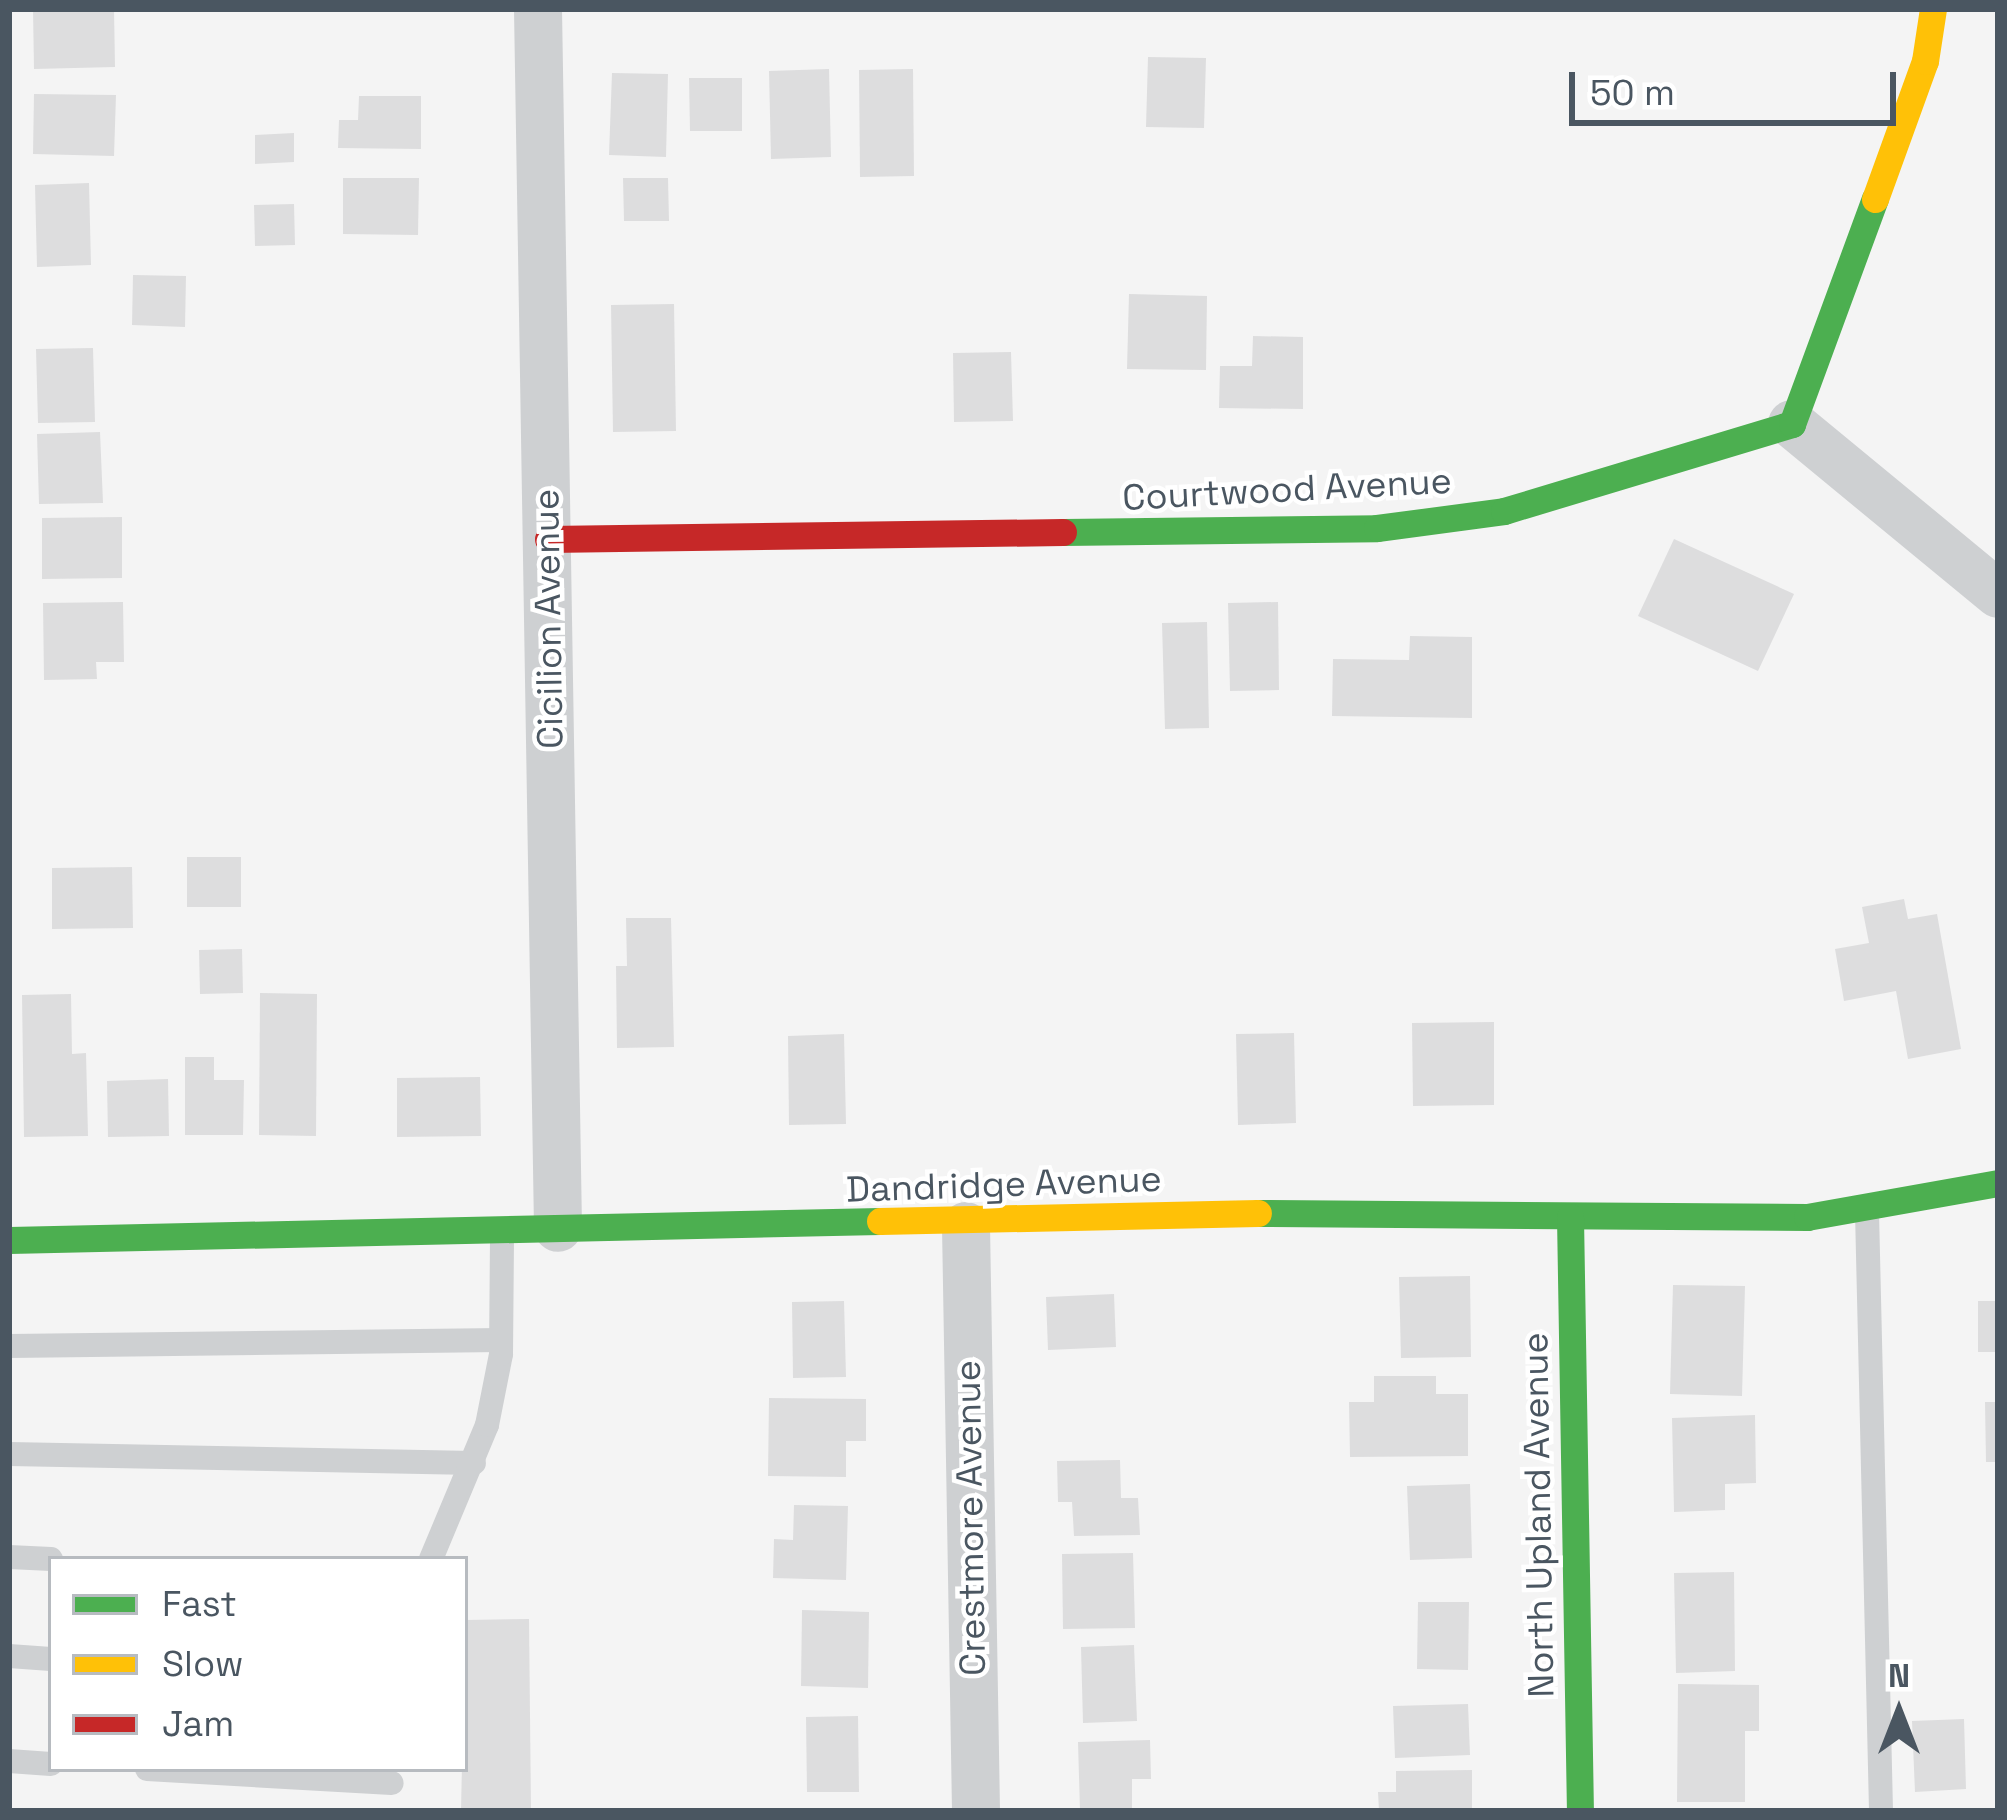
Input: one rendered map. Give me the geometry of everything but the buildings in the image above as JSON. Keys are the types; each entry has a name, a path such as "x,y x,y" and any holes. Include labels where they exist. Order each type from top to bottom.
{"street":[{"name":"Cicilion Avenue","path":"538,9 558,1228"},
{"path":"1933,9 1925,61 1792,424 1998,594"},
{"name":"Courtwood Avenue","path":"548,538 1377,528 1598,491 1792,424"},
{"name":"Dandridge Avenue","path":"9,1240 558,1228 966,1226 1382,1210 1570,1217 1867,1212 1998,1184"},
{"name":"North Upland Avenue","path":"1570,1217 1580,1811"},
{"name":"Crestmore Avenue","path":"966,1226 976,1811"}],"lane":[{"path":"1867,1212 1881,1811"},
{"path":"432,1556 474,1463 501,1340 502,1232"},
{"path":"9,1346 501,1340"},
{"path":"9,1454 474,1463"},
{"path":"9,1557 48,1559"},
{"path":"9,1656 48,1659"},
{"path":"9,1761 48,1764"},
{"path":"252,1772 392,1776 392,1811"}],"traffic: fast":[{"path":"1063,532 1377,528 1504,511 1792,424 1875,199"},
{"path":"1258,1213 1807,1217 1998,1183"},
{"path":"1570,1217 1580,1811"},
{"path":"9,1240 880,1221"}],"traffic: slow":[{"path":"1875,199 1925,61 1933,9"},
{"path":"880,1221 1258,1213"}],"traffic: jam":[{"path":"548,539 1063,532"}]}
